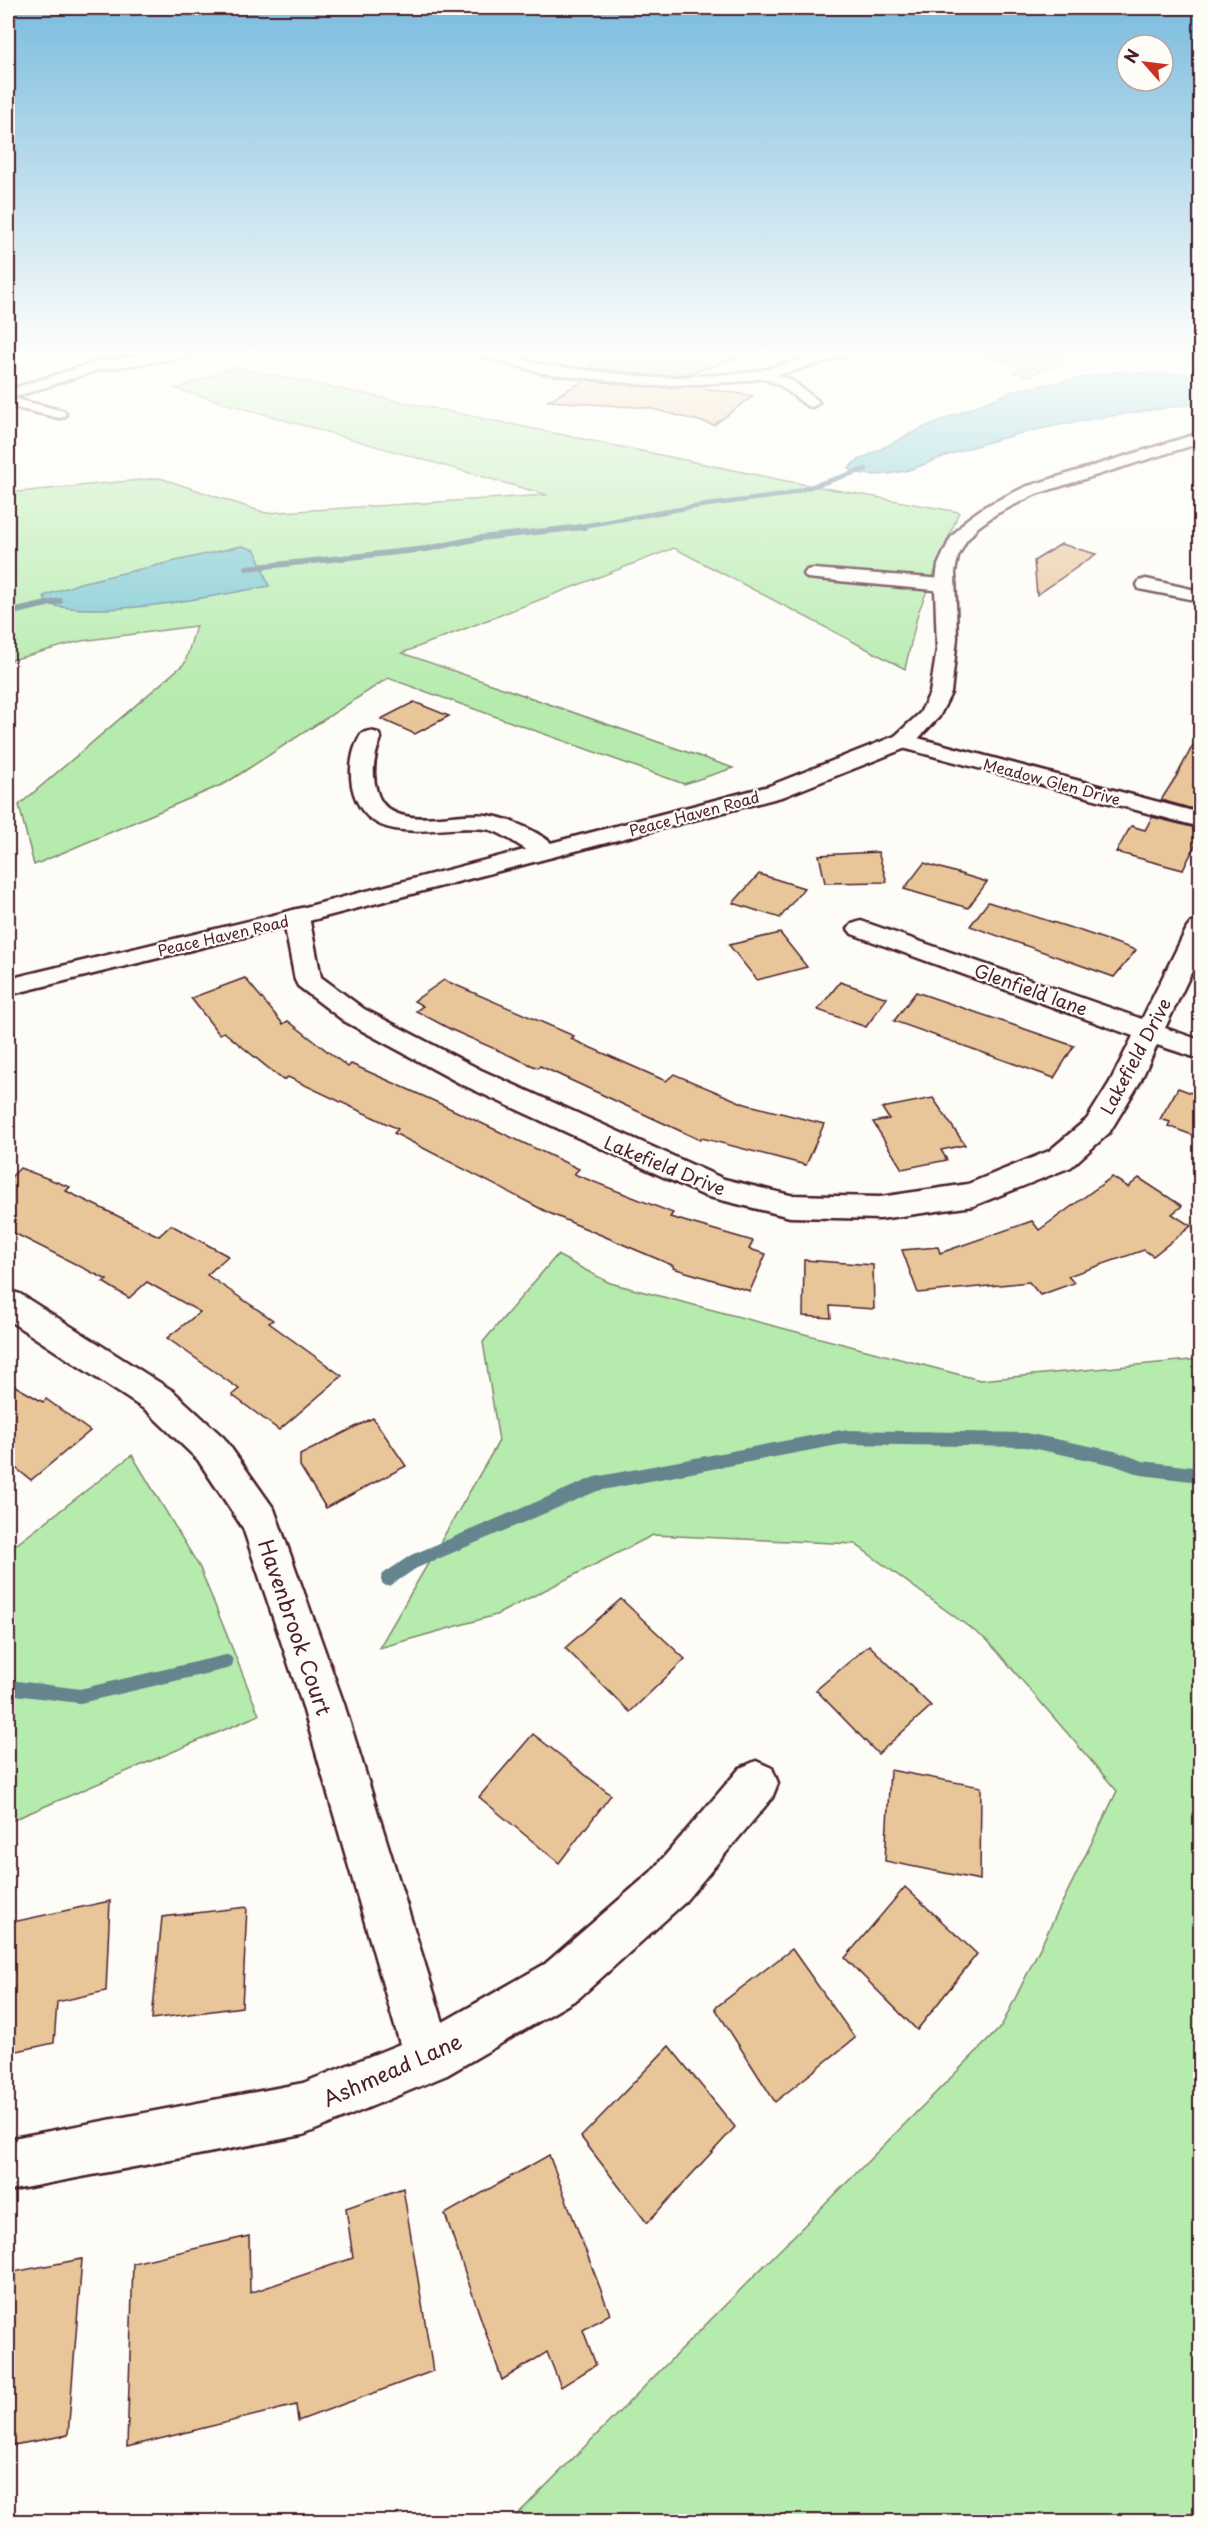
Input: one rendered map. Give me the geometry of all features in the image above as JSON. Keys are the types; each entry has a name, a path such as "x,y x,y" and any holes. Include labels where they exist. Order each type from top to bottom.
{"street":[{"name":"Peace Haven Road","path":"8,987 296,917 777,791 903,741 916,729 938,701 948,644 944,585 949,556 959,541 976,520 1027,490 1100,467"},
{"path":"813,574 944,585"},
{"path":"1146,585 1200,596"},
{"path":"370,738 361,759 361,779 368,801 381,816 405,824 486,822 519,832 547,851"},
{"name":"Meadow Glen Drive","path":"903,741 1200,820"},
{"name":"Lakefield Drive","path":"296,917 308,980 354,1015 471,1077 621,1147 716,1188 790,1206 880,1208 973,1196 1060,1159 1098,1126 1125,1083 1200,928"},
{"name":"Glenfield lane","path":"861,929 1200,1050"},
{"name":"Havenbrook Court","path":"8,1303 160,1401 211,1449 260,1521 323,1704 429,2057"},
{"name":"Ashmead Lane","path":"8,2164 303,2109 429,2057 562,1981 667,1888 756,1783"}],"green space":[{"path":"449,467 718,467 959,512 918,613 905,669 674,548 402,653 733,768 684,784 388,678 226,783 34,865 19,805 185,663 196,626 81,641 8,661 8,493 160,478 266,513 547,495","holes":["241,546 255,550 269,586 217,595 88,609 80,583"]},
{"path":"557,1255 610,1283 980,1380 1200,1359 1200,2521 511,2521 1001,2027 1117,1791 988,1641 855,1544 653,1535 496,1615 379,1648 499,1441 483,1342"},
{"path":"132,1455 200,1568 259,1715 8,1822 8,1541 17,1544"}],"water":[{"path":"850,467 918,467 874,475 849,469"},
{"path":"242,546 255,550 269,586 126,608 70,608 46,604 44,596 80,583"}],"building":[{"path":"1061,544 1096,554 1037,595 1034,561"},
{"path":"414,702 449,716 415,734 381,719"},
{"path":"1200,732 1200,811 1161,800"},
{"path":"1152,817 1200,829 1200,835 1183,870 1116,852 1131,826 1145,830"},
{"path":"878,852 887,882 825,883 819,855"},
{"path":"924,863 987,882 968,908 904,889"},
{"path":"759,874 804,888 780,918 733,903"},
{"path":"988,902 1136,950 1114,977 970,926"},
{"path":"780,933 807,967 757,980 729,945"},
{"path":"245,978 283,1024 288,1021 348,1067 351,1064 432,1100 579,1169 574,1174 673,1213 670,1217 753,1241 749,1249 766,1254 750,1291 673,1268 674,1266 549,1213 394,1133 398,1129 288,1077 283,1080 224,1032 219,1034 191,998"},
{"path":"444,980 574,1036 571,1039 666,1081 674,1074 745,1104 824,1124 806,1165 702,1138 700,1140 540,1066 538,1068 452,1030 416,1011 423,1006 414,1001"},
{"path":"840,982 887,998 866,1027 818,1010"},
{"path":"916,992 1074,1046 1054,1078 894,1021"},
{"path":"1178,1088 1200,1096 1200,1138 1168,1126 1170,1122 1160,1119"},
{"path":"933,1098 965,1145 941,1150 947,1160 902,1169 873,1122 889,1119 882,1108"},
{"path":"20,1168 70,1187 66,1191 159,1236 171,1225 228,1256 207,1275 273,1320 269,1323 342,1376 279,1430 232,1395 239,1389 167,1338 200,1312 147,1282 129,1298 103,1282 107,1280 8,1230 8,1180"},
{"path":"1112,1177 1128,1187 1139,1178 1182,1206 1172,1214 1191,1226 1153,1256 1144,1250 1068,1276 1074,1283 1040,1295 1029,1282 918,1293 902,1250 938,1247 940,1253 1032,1221 1039,1230"},
{"path":"804,1260 873,1265 874,1309 830,1306 831,1318 803,1316"},
{"path":"8,1382 43,1402 46,1399 90,1431 31,1480 8,1462"},
{"path":"373,1418 406,1466 326,1508 300,1466 300,1455"},
{"path":"621,1599 685,1659 630,1712 565,1648"},
{"path":"869,1645 931,1706 878,1754 816,1690"},
{"path":"533,1734 611,1795 559,1863 479,1797"},
{"path":"890,1770 981,1787 980,1880 885,1861"},
{"path":"905,1887 977,1954 917,2030 845,1958"},
{"path":"110,1901 106,1991 57,2002 54,2043 8,2053 8,1923"},
{"path":"247,1907 242,2007 152,2019 162,1917"},
{"path":"792,1949 855,2038 775,2102 715,2008"},
{"path":"669,2046 735,2127 647,2223 581,2137"},
{"path":"549,2155 610,2314 583,2330 596,2365 561,2387 547,2352 502,2380 445,2214"},
{"path":"403,2188 433,2371 298,2421 296,2405 127,2447 133,2263 249,2236 250,2293 353,2258 346,2208"},
{"path":"82,2259 68,2435 8,2446 8,2273"}],"waterway":[{"path":"571,528 692,507 785,495 866,469"},
{"path":"247,568 426,549 480,538 584,527"},
{"path":"8,613 60,601"},
{"path":"388,1579 413,1562 596,1484 842,1437 1026,1440 1114,1458 1142,1468 1200,1475"},
{"path":"8,1687 80,1696 226,1662"}]}
